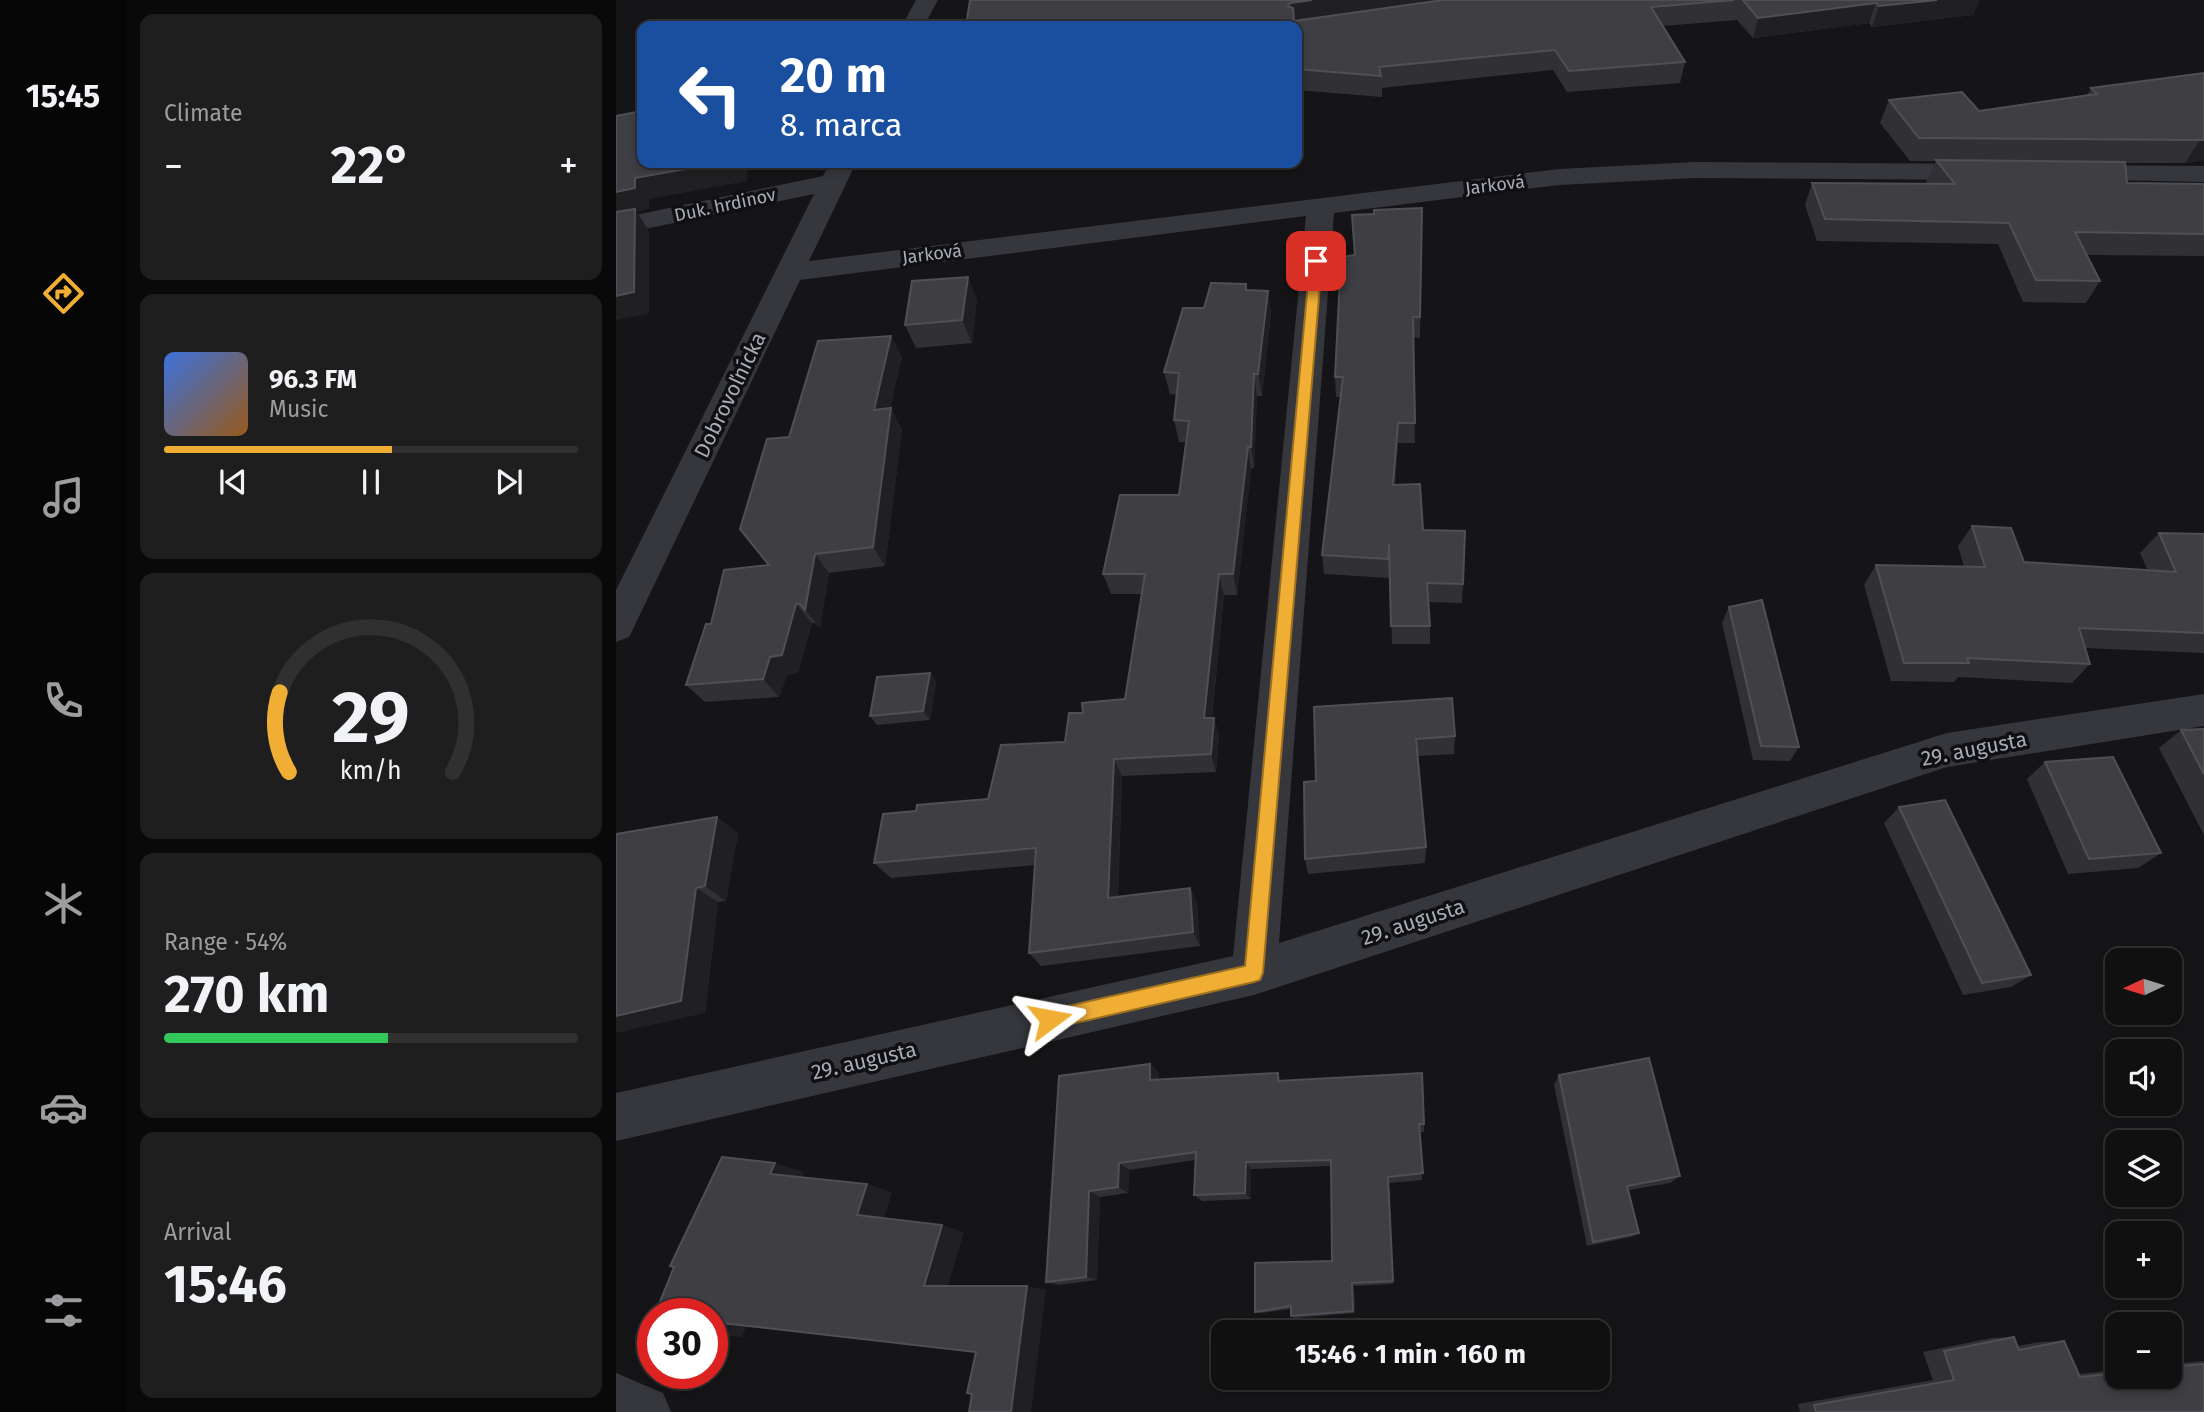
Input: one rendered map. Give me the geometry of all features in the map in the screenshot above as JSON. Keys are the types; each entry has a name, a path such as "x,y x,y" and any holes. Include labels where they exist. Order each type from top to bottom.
{"street":[{"path":"916,21 927,0"},
{"name":"Jarková","path":"790,272 1559,177 1694,170 2011,172"},
{"name":"Duk. hrdinov","path":"616,227 839,172"},
{"name":"Dobrovoľnícka","path":"616,627 839,172"},
{"path":"2052,173 2204,174"},
{"path":"1254,973 1321,205"},
{"name":"29. augusta","path":"616,1117 1254,973 1947,750 2204,710"},
{"path":"616,1400 644,1412"}],"building":[{"path":"970,0 1312,0 1290,3 1288,6 1293,8 1294,21 967,21"},
{"path":"1443,0 1734,0 1651,7 1685,62 1569,71 1555,50 1379,67 1381,76 1302,69 1302,21 1294,21"},
{"path":"1743,0 1937,0 1879,6 1876,3 1758,18"},
{"path":"2204,73 2204,140 1919,138 1889,100 1962,92 1979,111 2097,94 2091,88"},
{"path":"637,112 637,168 691,168 635,178 635,188 616,192 616,116"},
{"path":"1936,160 2125,162 2127,183 2204,184 2204,234 2075,232 2100,281 2036,280 2009,223 1825,219 1812,183 1955,184"},
{"path":"1422,208 1420,317 1413,317 1415,423 1398,423 1393,485 1420,484 1423,530 1465,531 1463,584 1427,583 1430,626 1391,626 1389,544 1388,559 1322,555 1343,377 1335,377 1341,257 1355,255 1352,215 1374,214 1374,210"},
{"path":"635,209 634,292 616,296 616,212"},
{"path":"968,277 962,320 905,325 912,281"},
{"path":"1211,283 1246,284 1246,290 1268,291 1258,374 1254,374 1251,447 1248,447 1233,574 1219,574 1204,718 1214,718 1211,754 1114,759 1108,898 1190,888 1193,932 1029,953 1036,848 874,863 883,814 916,811 917,805 988,799 1001,745 1065,742 1069,713 1083,713 1082,703 1125,699 1145,574 1103,574 1120,495 1179,495 1189,421 1174,420 1179,373 1164,372 1183,308 1204,308"},
{"path":"891,336 874,410 891,408 873,547 815,554 805,610 800,604 796,604 782,655 770,657 763,679 686,685 706,624 711,624 724,570 769,565 740,529 767,439 789,437 818,341"},
{"path":"1972,526 2011,528 2024,562 2176,572 2159,533 2204,534 2204,633 2079,628 2090,664 1967,658 1969,663 1904,663 1876,565 1985,567"},
{"path":"1762,600 1799,747 1761,746 1729,607"},
{"path":"930,673 923,711 870,716 877,677"},
{"path":"1452,698 1455,736 1416,739 1426,847 1305,859 1304,782 1316,781 1314,707"},
{"path":"2204,729 2204,774 2181,730"},
{"path":"2113,757 2161,853 2089,859 2045,762"},
{"path":"1945,800 2031,975 1982,983 1899,807"},
{"path":"717,817 705,886 696,888 681,1001 616,1016 616,834"},
{"path":"1649,1058 1680,1176 1627,1186 1639,1233 1593,1242 1559,1075"},
{"path":"1150,1064 1150,1080 1278,1073 1278,1081 1422,1073 1424,1124 1419,1124 1423,1173 1388,1177 1393,1281 1352,1283 1353,1311 1291,1316 1291,1306 1255,1312 1255,1263 1332,1261 1331,1160 1246,1162 1245,1193 1194,1195 1196,1152 1119,1163 1118,1187 1089,1191 1086,1277 1046,1282 1059,1076"},
{"path":"722,1157 775,1163 770,1174 867,1184 857,1215 942,1225 924,1286 1027,1286 1011,1412 969,1412 972,1394 967,1393 976,1352 728,1324 728,1298 661,1298 674,1267 670,1266"},
{"path":"2014,1337 2019,1350 2064,1341 2080,1377 2105,1374 2105,1389 2182,1389 2182,1366 2204,1364 2204,1412 1816,1412 1814,1405 1954,1380 1944,1351"}],"route":[{"path":"1050,1019 1254,973 1316,261"}]}
